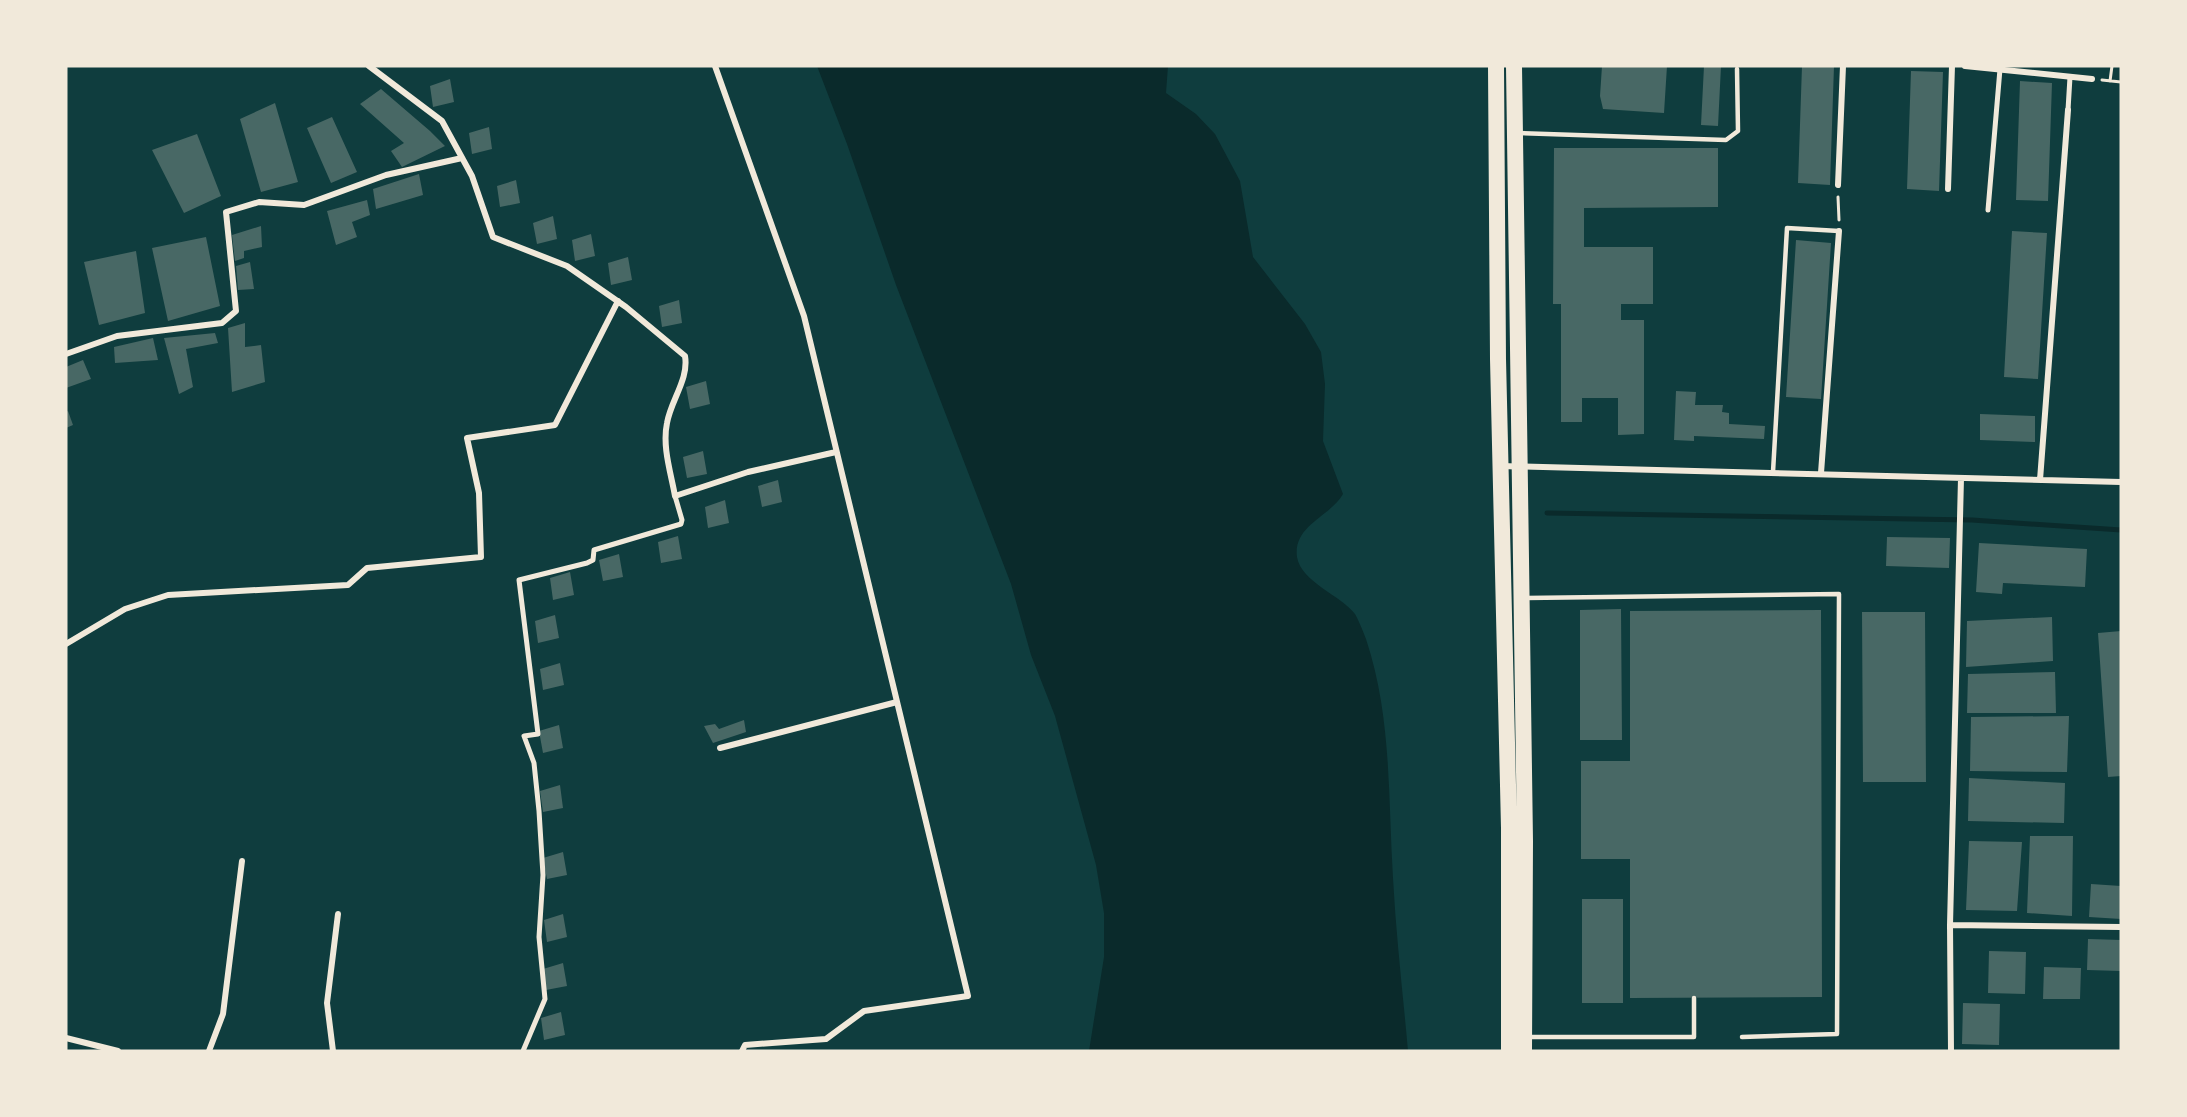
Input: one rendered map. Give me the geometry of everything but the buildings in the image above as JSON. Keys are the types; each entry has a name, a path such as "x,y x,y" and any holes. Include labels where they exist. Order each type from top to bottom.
{"highway":[{"path":"1497,66 1500,466 1516,1044"},
{"path":"1514,66 1525,841 1516,1044"}],"street":[{"path":"369,66 442,122 472,176 493,237 567,266 618,301 685,356 687,367 667,420 664,439 681,524 594,550 593,560 519,580 538,734 524,736 534,763 539,810 543,875 540,937 545,999 523,1051"},
{"path":"715,66 804,316 968,996 864,1011 826,1039 745,1045 742,1051"},
{"path":"1838,185 1843,66"},
{"path":"1948,189 1952,66"},
{"path":"1965,66 2092,79"},
{"path":"1988,210 2000,68"},
{"path":"2040,480 2070,77"},
{"path":"66,354 117,336 222,322 236,311 226,212 259,202 304,205 386,175 462,158"},
{"path":"1821,473 1839,231"},
{"path":"66,644 125,609 168,595 348,585 367,568 481,557 479,493 467,438 555,425 618,301"},
{"path":"675,496 748,472 836,452"},
{"path":"1500,466 2121,482"},
{"path":"1951,1051 1950,925 1961,478"},
{"path":"720,748 897,702"},
{"path":"209,1051 223,1014 242,861"},
{"path":"333,1051 327,1003 338,914"},
{"path":"1950,925 2121,927"},
{"path":"66,1038 118,1051"}],"lane":[{"path":"1515,133 1726,140 1738,131 1737,69"},
{"path":"1773,472 1787,228 1839,231"},
{"path":"1520,598 1839,594 1838,1034 1742,1036"},
{"path":"1516,1044 1694,1037 1694,998"}],"path":[{"path":"2110,81 2112,66"},
{"path":"2092,79 2121,82"},
{"path":"1838,185 1839,231"}],"water":[{"path":"817,66 1168,66 1166,93 1196,114 1215,134 1240,181 1253,257 1305,324 1321,352 1325,384 1323,441 1343,494 1330,509 1306,529 1297,546 1297,557 1306,574 1355,614 1366,639 1374,668 1385,728 1394,900 1408,1051 1089,1051 1104,957 1104,913 1096,865 1055,716 1031,655 1011,584 896,285"}],"waterway":[{"path":"1547,513 1972,520 2121,530"}]}
